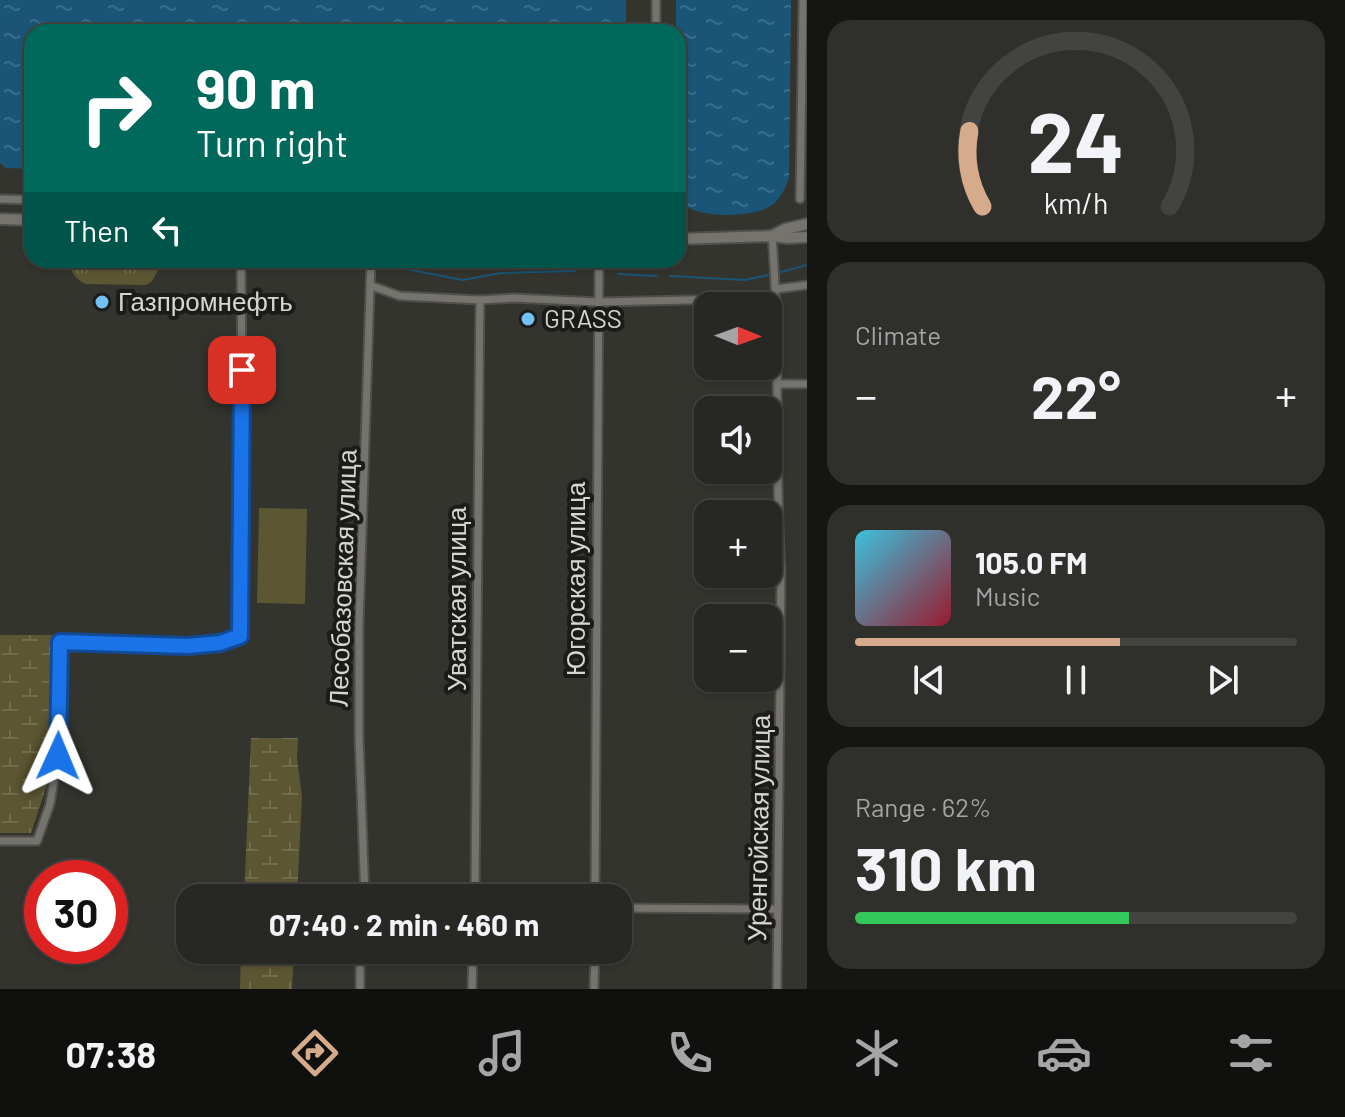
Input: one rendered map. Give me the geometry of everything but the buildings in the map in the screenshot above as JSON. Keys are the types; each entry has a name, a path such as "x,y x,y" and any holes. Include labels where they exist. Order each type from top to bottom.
{"main road":[{"path":"0,219 24,220"},
{"path":"772,236 785,229 807,224"},
{"path":"686,239 807,237"}],"street":[{"path":"656,0 656,24"},
{"path":"800,199 803,0"},
{"path":"0,199 24,200"},
{"name":"Уренгойская улица","path":"772,236 776,289"},
{"path":"0,841 37,841 50,804 58,756 60,642 188,646 220,643 240,636 241,268"},
{"name":"Лесобазовская улица","path":"364,884 359,625 371,268"},
{"name":"Югорская улица","path":"595,884 599,268"},
{"path":"776,289 807,285"},
{"path":"372,286 400,296 480,300 694,300"},
{"name":"Уватская улица","path":"475,884 480,300"},
{"name":"Уренгойская улица","path":"777,380 777,512 781,571 777,989"},
{"path":"777,384 807,384"},
{"path":"632,908 778,909"},
{"path":"360,964 360,989"},
{"path":"472,989 473,964"},
{"path":"594,989 595,964"}],"green space":[{"path":"71,268 159,268 146,285 86,284"},
{"path":"259,508 307,509 305,604 257,603"},
{"path":"0,635 55,635 49,779 31,833 0,833"},
{"path":"251,738 298,738 302,797 298,884 245,884"},
{"path":"241,964 293,964 292,989 240,989"}],"water":[{"path":"0,0 626,0 626,24 24,24 24,169 6,168 0,163"},
{"path":"676,0 791,0 789,178 778,199 767,208 746,214 720,215 686,206 686,24 676,24"}],"waterway":[{"path":"781,272 807,265"},
{"path":"401,268 463,280 500,273 575,271"},
{"path":"618,274 656,276"},
{"path":"670,276 745,280 768,275"}],"place":[{"name":"Газпромнефть","path":"102,302"},
{"name":"GRASS","path":"528,319"}],"route":[{"path":"58,756 60,642 188,646 220,643 240,636 242,370"}]}
